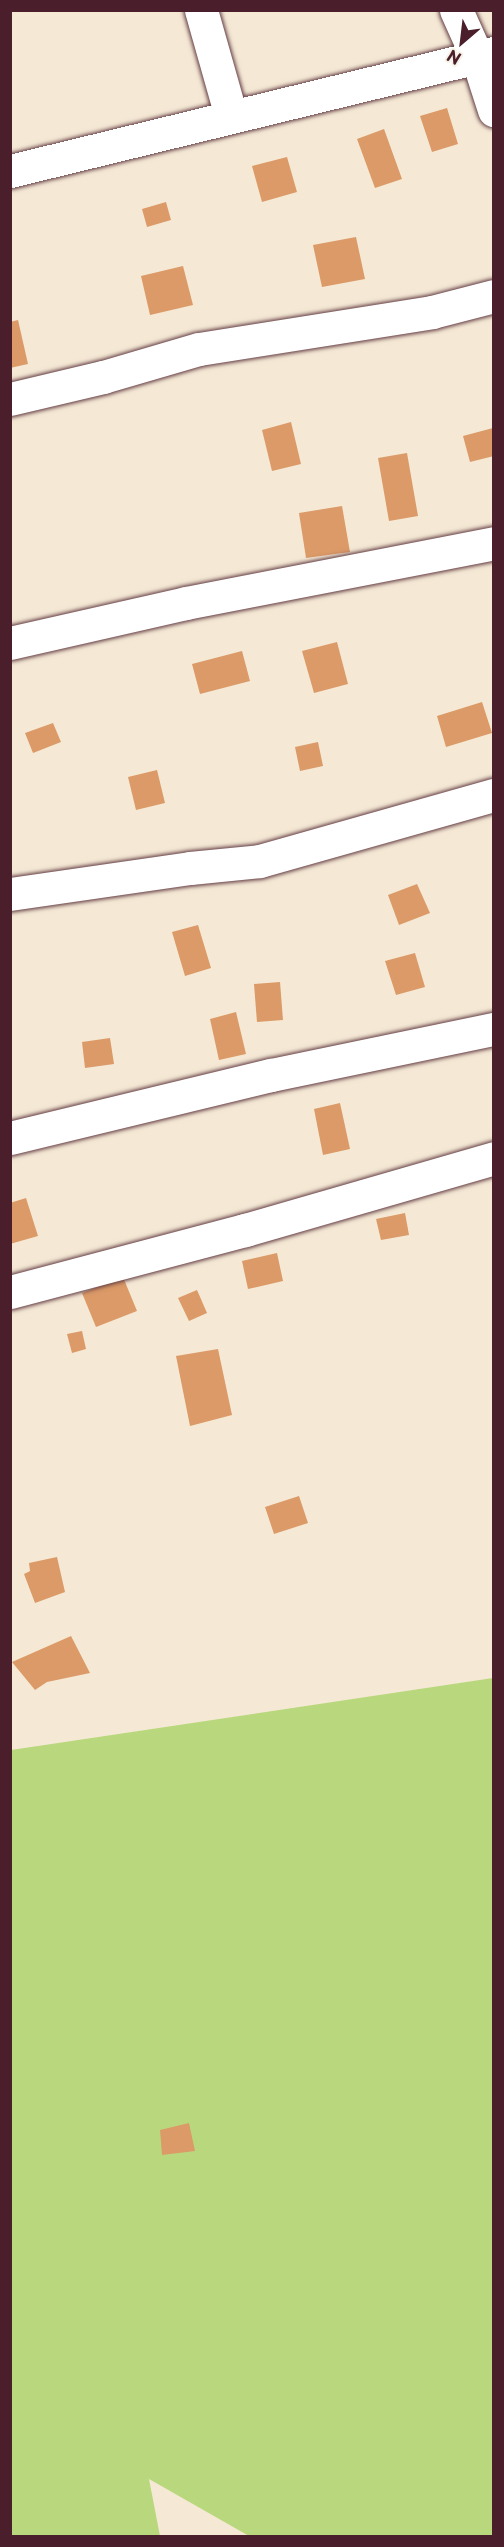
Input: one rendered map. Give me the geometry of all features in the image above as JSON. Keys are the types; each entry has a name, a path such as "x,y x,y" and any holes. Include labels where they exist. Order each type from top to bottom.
{"street":[{"path":"201,10 231,116"},
{"path":"456,10 485,55 494,110"},
{"path":"10,171 485,55"},
{"path":"10,399 103,377 199,349 432,312 494,296"},
{"path":"10,643 186,603 494,543"},
{"path":"10,894 190,868 260,861 494,795"},
{"path":"10,1138 271,1075 494,1029"},
{"path":"10,1292 245,1230 494,1158"}],"green space":[{"path":"493,1678 493,2536 249,2536 149,2479 160,2536 11,2536 11,1750"}],"building":[{"path":"447,108 458,144 432,152 420,116"},
{"path":"384,129 402,179 375,188 357,139"},
{"path":"287,157 297,192 262,202 252,166"},
{"path":"166,202 171,220 147,227 142,209"},
{"path":"356,237 365,279 322,287 313,245"},
{"path":"183,266 193,305 150,315 141,276"},
{"path":"18,320 28,364 10,368 10,322"},
{"path":"291,422 301,464 272,471 262,430"},
{"path":"493,428 494,456 470,462 463,436"},
{"path":"407,453 418,516 389,521 378,458"},
{"path":"342,506 350,552 306,558 299,513"},
{"path":"337,642 348,684 314,693 302,651"},
{"path":"242,651 250,681 200,694 192,664"},
{"path":"482,702 492,733 446,747 437,716"},
{"path":"53,723 61,742 33,753 25,733"},
{"path":"318,742 323,766 300,771 295,747"},
{"path":"157,770 165,803 136,810 128,777"},
{"path":"417,884 430,913 399,925 388,895"},
{"path":"198,925 211,968 185,976 172,932"},
{"path":"415,953 425,987 396,995 385,961"},
{"path":"280,982 283,1020 257,1022 254,984"},
{"path":"236,1012 246,1054 219,1060 210,1019"},
{"path":"110,1038 114,1064 85,1068 82,1042"},
{"path":"340,1103 350,1149 323,1155 314,1109"},
{"path":"26,1198 38,1236 10,1244 10,1203"},
{"path":"405,1213 409,1235 381,1240 376,1219"},
{"path":"277,1253 283,1281 248,1289 242,1261"},
{"path":"123,1277 137,1311 96,1327 82,1293"},
{"path":"197,1290 207,1313 189,1321 178,1298"},
{"path":"82,1331 86,1349 72,1353 67,1334"},
{"path":"218,1349 232,1415 190,1426 176,1356"},
{"path":"299,1496 308,1523 274,1534 265,1507"},
{"path":"57,1557 65,1592 35,1603 24,1574 30,1571 29,1563"},
{"path":"71,1636 90,1673 47,1682 35,1690 12,1662"},
{"path":"189,2123 195,2151 162,2155 160,2130"}]}
